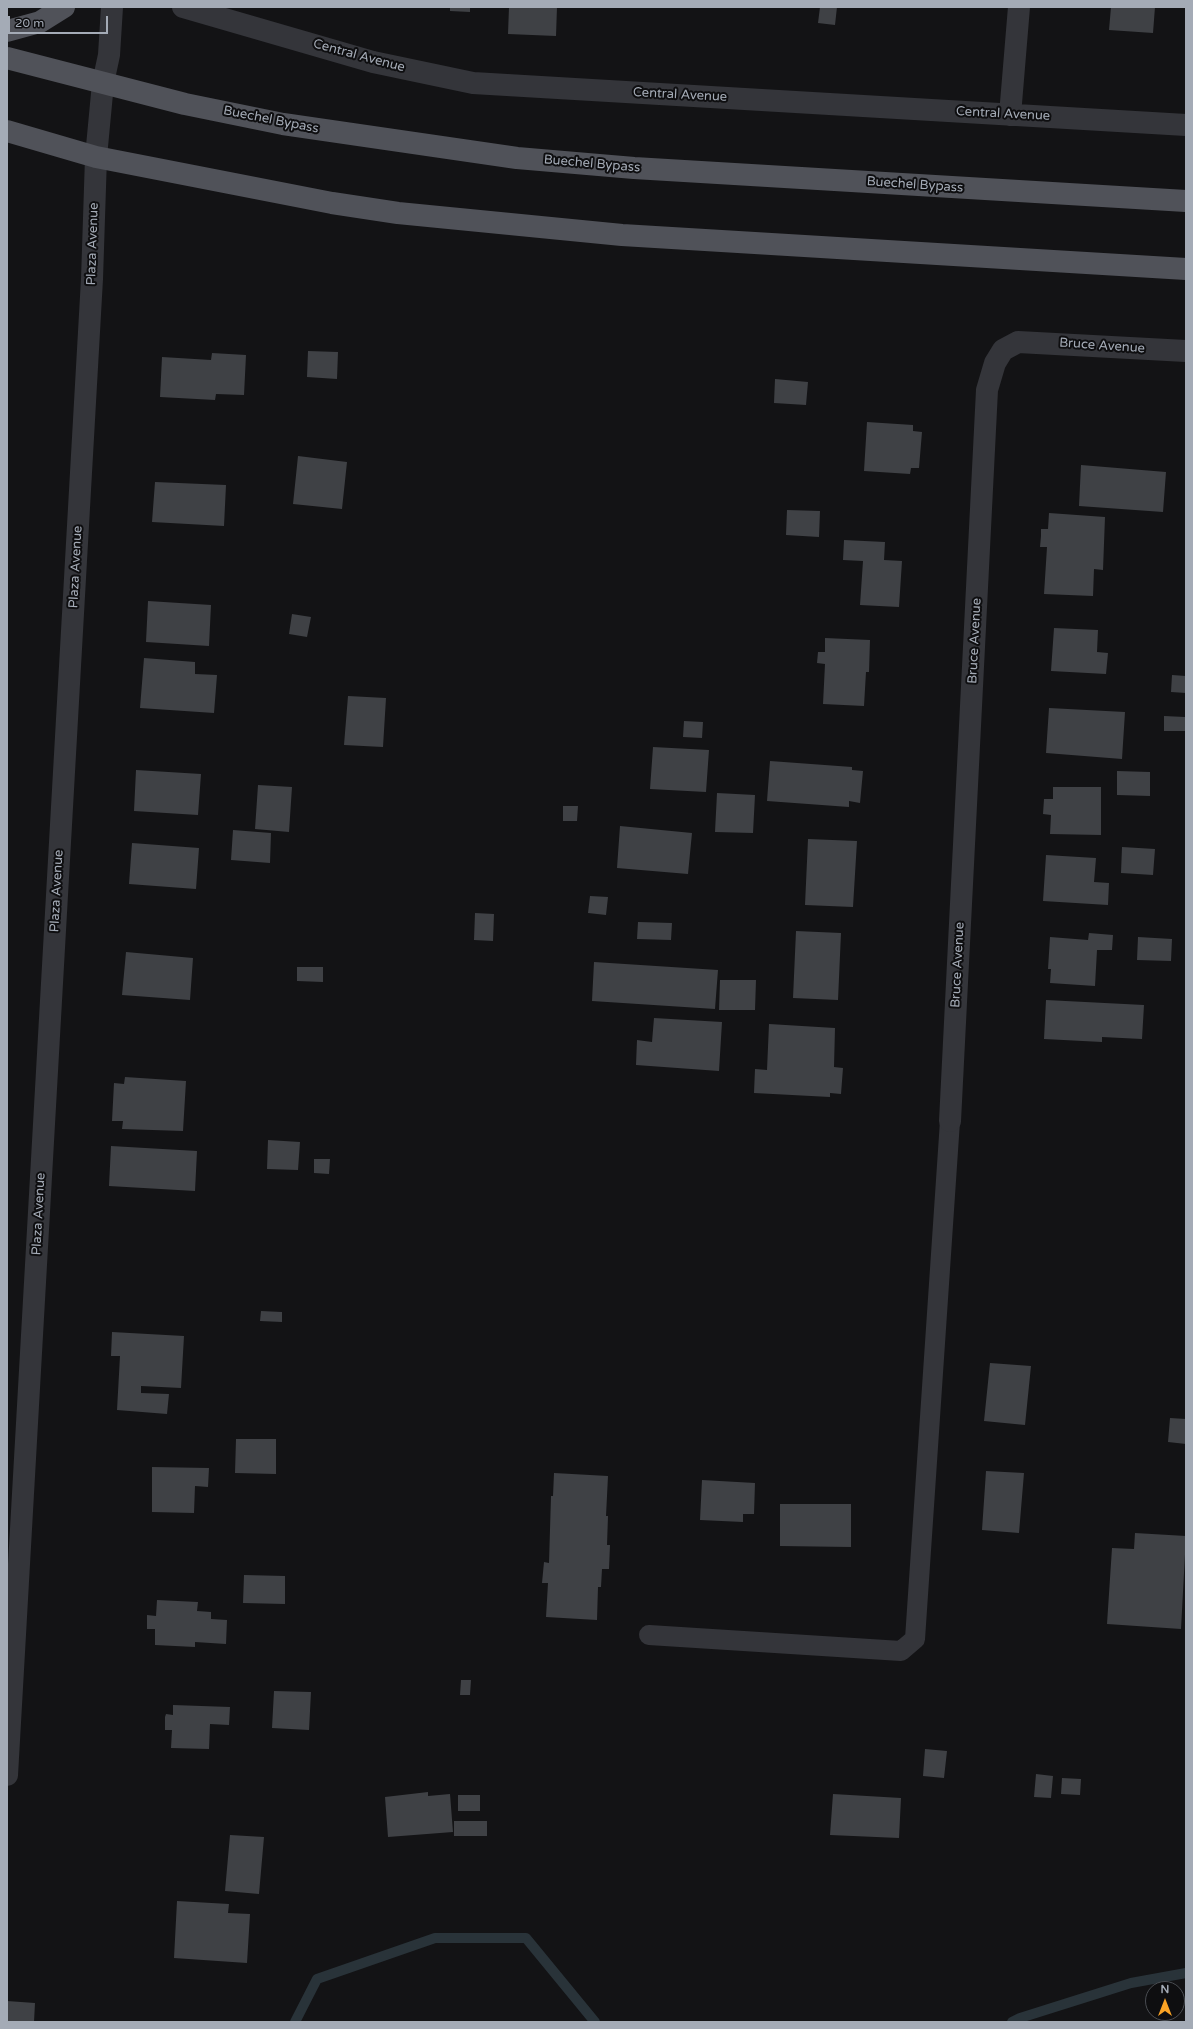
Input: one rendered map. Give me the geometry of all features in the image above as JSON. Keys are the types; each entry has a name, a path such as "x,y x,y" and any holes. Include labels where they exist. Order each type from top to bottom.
{"main road":[{"path":"7,31 40,22 64,7"},
{"name":"Buechel Bypass","path":"7,58 185,104 283,124 517,158 642,168 1186,201"},
{"path":"7,131 96,157 332,204 507,225 622,235 1186,269"}],"street":[{"name":"Plaza Avenue","path":"7,1775 92,279 96,157 103,83 109,55 112,7"},
{"name":"Central Avenue","path":"183,7 373,62 473,83 1186,125"},
{"path":"1010,115 1019,7"},
{"name":"Bruce Avenue","path":"950,1121 988,390 995,363 1003,350 1018,342 1186,351"}],"lane":[{"path":"649,1635 901,1651 915,1639 950,1121"}],"building":[{"path":"450,7 470,7 470,12 450,11"},
{"path":"509,7 557,7 556,36 508,34"},
{"path":"820,7 837,7 835,25 818,23"},
{"path":"1111,7 1155,7 1153,33 1109,30"},
{"path":"308,351 338,352 337,379 307,377"},
{"path":"212,353 246,355 244,395 216,394 215,400 160,397 162,357 211,360"},
{"path":"775,379 808,382 806,405 774,403"},
{"path":"867,422 913,425 913,431 922,432 919,468 911,468 910,474 864,471"},
{"path":"298,456 347,462 342,509 293,504"},
{"path":"1081,465 1166,472 1163,512 1079,506"},
{"path":"155,482 226,485 224,526 152,522"},
{"path":"787,510 820,511 819,537 786,535"},
{"path":"1049,513 1105,517 1103,570 1094,569 1093,596 1044,594 1047,547 1040,547 1041,529 1048,529"},
{"path":"844,540 885,542 884,560 902,561 899,607 860,605 863,561 843,560"},
{"path":"148,601 211,605 209,646 146,642"},
{"path":"292,614 311,617 307,637 289,634"},
{"path":"1054,628 1098,630 1097,652 1108,653 1106,674 1051,671"},
{"path":"825,638 870,640 869,672 866,672 864,706 823,704 825,664 817,663 818,652 825,652"},
{"path":"144,658 195,662 195,674 217,675 214,713 140,708"},
{"path":"1172,675 1186,676 1186,693 1171,692"},
{"path":"348,696 386,698 383,747 344,745"},
{"path":"1049,708 1125,712 1122,759 1046,753"},
{"path":"1164,716 1185,717 1185,731 1164,731"},
{"path":"684,721 703,722 702,738 683,737"},
{"path":"653,747 709,750 706,792 650,789"},
{"path":"770,761 852,767 852,770 863,771 860,803 849,801 849,807 767,801"},
{"path":"136,770 201,774 198,815 134,811"},
{"path":"1117,771 1150,772 1150,796 1117,795"},
{"path":"258,785 292,787 289,832 255,829"},
{"path":"1053,787 1101,787 1101,835 1050,834 1051,815 1043,814 1044,799 1053,799"},
{"path":"717,793 755,795 753,833 715,832"},
{"path":"563,806 578,806 577,821 563,821"},
{"path":"620,826 692,833 688,874 617,868"},
{"path":"233,830 271,833 270,863 231,860"},
{"path":"808,839 857,841 853,907 805,905"},
{"path":"132,843 199,848 196,889 129,884"},
{"path":"1122,847 1155,849 1153,875 1121,873"},
{"path":"1046,855 1096,858 1094,882 1109,883 1108,905 1043,901"},
{"path":"590,896 608,897 606,915 588,913"},
{"path":"475,913 494,914 493,941 474,940"},
{"path":"638,922 672,923 671,940 637,939"},
{"path":"796,931 841,933 838,1000 793,998"},
{"path":"1089,933 1113,935 1112,950 1097,950 1095,986 1050,983 1051,969 1048,969 1050,937 1088,940"},
{"path":"1138,937 1172,939 1171,961 1137,960"},
{"path":"126,952 193,958 190,1000 122,995"},
{"path":"594,962 718,970 715,1009 592,1001"},
{"path":"297,967 323,967 323,982 297,981"},
{"path":"720,980 756,980 755,1010 719,1010"},
{"path":"1046,1000 1144,1005 1142,1039 1102,1037 1102,1042 1044,1039"},
{"path":"654,1018 722,1022 719,1071 636,1065 637,1040 652,1042"},
{"path":"769,1024 835,1028 834,1067 843,1068 841,1094 830,1093 830,1097 754,1093 755,1069 767,1070"},
{"path":"125,1077 186,1081 183,1131 122,1129 123,1121 112,1121 114,1083 124,1084"},
{"path":"268,1140 300,1142 298,1170 267,1169"},
{"path":"111,1146 197,1151 195,1191 109,1186"},
{"path":"314,1159 330,1159 329,1174 314,1173"},
{"path":"261,1311 282,1312 282,1322 260,1321"},
{"path":"112,1332 184,1336 181,1388 141,1386 141,1393 169,1394 167,1414 117,1410 120,1356 111,1356"},
{"path":"990,1363 1031,1366 1025,1425 984,1421"},
{"path":"1170,1418 1186,1419 1186,1444 1168,1442"},
{"path":"236,1439 276,1439 276,1474 235,1473"},
{"path":"152,1467 209,1468 208,1487 195,1486 194,1513 152,1512"},
{"path":"986,1471 1024,1473 1019,1533 982,1530"},
{"path":"554,1473 608,1476 606,1516 608,1516 607,1545 610,1545 609,1569 602,1569 601,1587 598,1587 597,1620 546,1617 548,1583 542,1583 544,1562 549,1563 551,1496 553,1496"},
{"path":"702,1480 755,1483 754,1514 743,1514 743,1522 700,1520"},
{"path":"780,1504 851,1504 851,1547 780,1546"},
{"path":"1135,1533 1186,1536 1181,1629 1107,1624 1112,1548 1134,1549"},
{"path":"244,1575 285,1576 285,1604 243,1603"},
{"path":"157,1600 198,1602 197,1611 211,1612 211,1619 227,1620 226,1644 195,1642 195,1647 155,1645 155,1629 147,1629 147,1615 156,1616"},
{"path":"461,1680 471,1680 470,1695 460,1695"},
{"path":"274,1691 311,1692 309,1730 272,1728"},
{"path":"173,1705 230,1707 229,1725 210,1724 209,1749 171,1748 172,1730 165,1730 165,1717 166,1714 173,1715"},
{"path":"925,1749 947,1751 944,1778 923,1776"},
{"path":"1036,1774 1053,1776 1051,1798 1034,1797"},
{"path":"1062,1778 1081,1779 1080,1795 1061,1794"},
{"path":"428,1792 428,1796 450,1794 453,1832 388,1837 385,1797"},
{"path":"833,1794 901,1798 899,1838 830,1835"},
{"path":"458,1795 480,1795 480,1811 458,1811"},
{"path":"454,1821 487,1821 487,1836 454,1836"},
{"path":"230,1835 264,1837 259,1894 225,1891"},
{"path":"177,1901 229,1904 228,1913 250,1914 247,1963 174,1958"},
{"path":"7,2001 35,2003 34,2022 7,2022"}],"waterway":[{"path":"295,2022 317,1979 435,1938 526,1938 595,2022"},
{"path":"1012,2022 1020,2018 1131,1983 1186,1973"}]}
